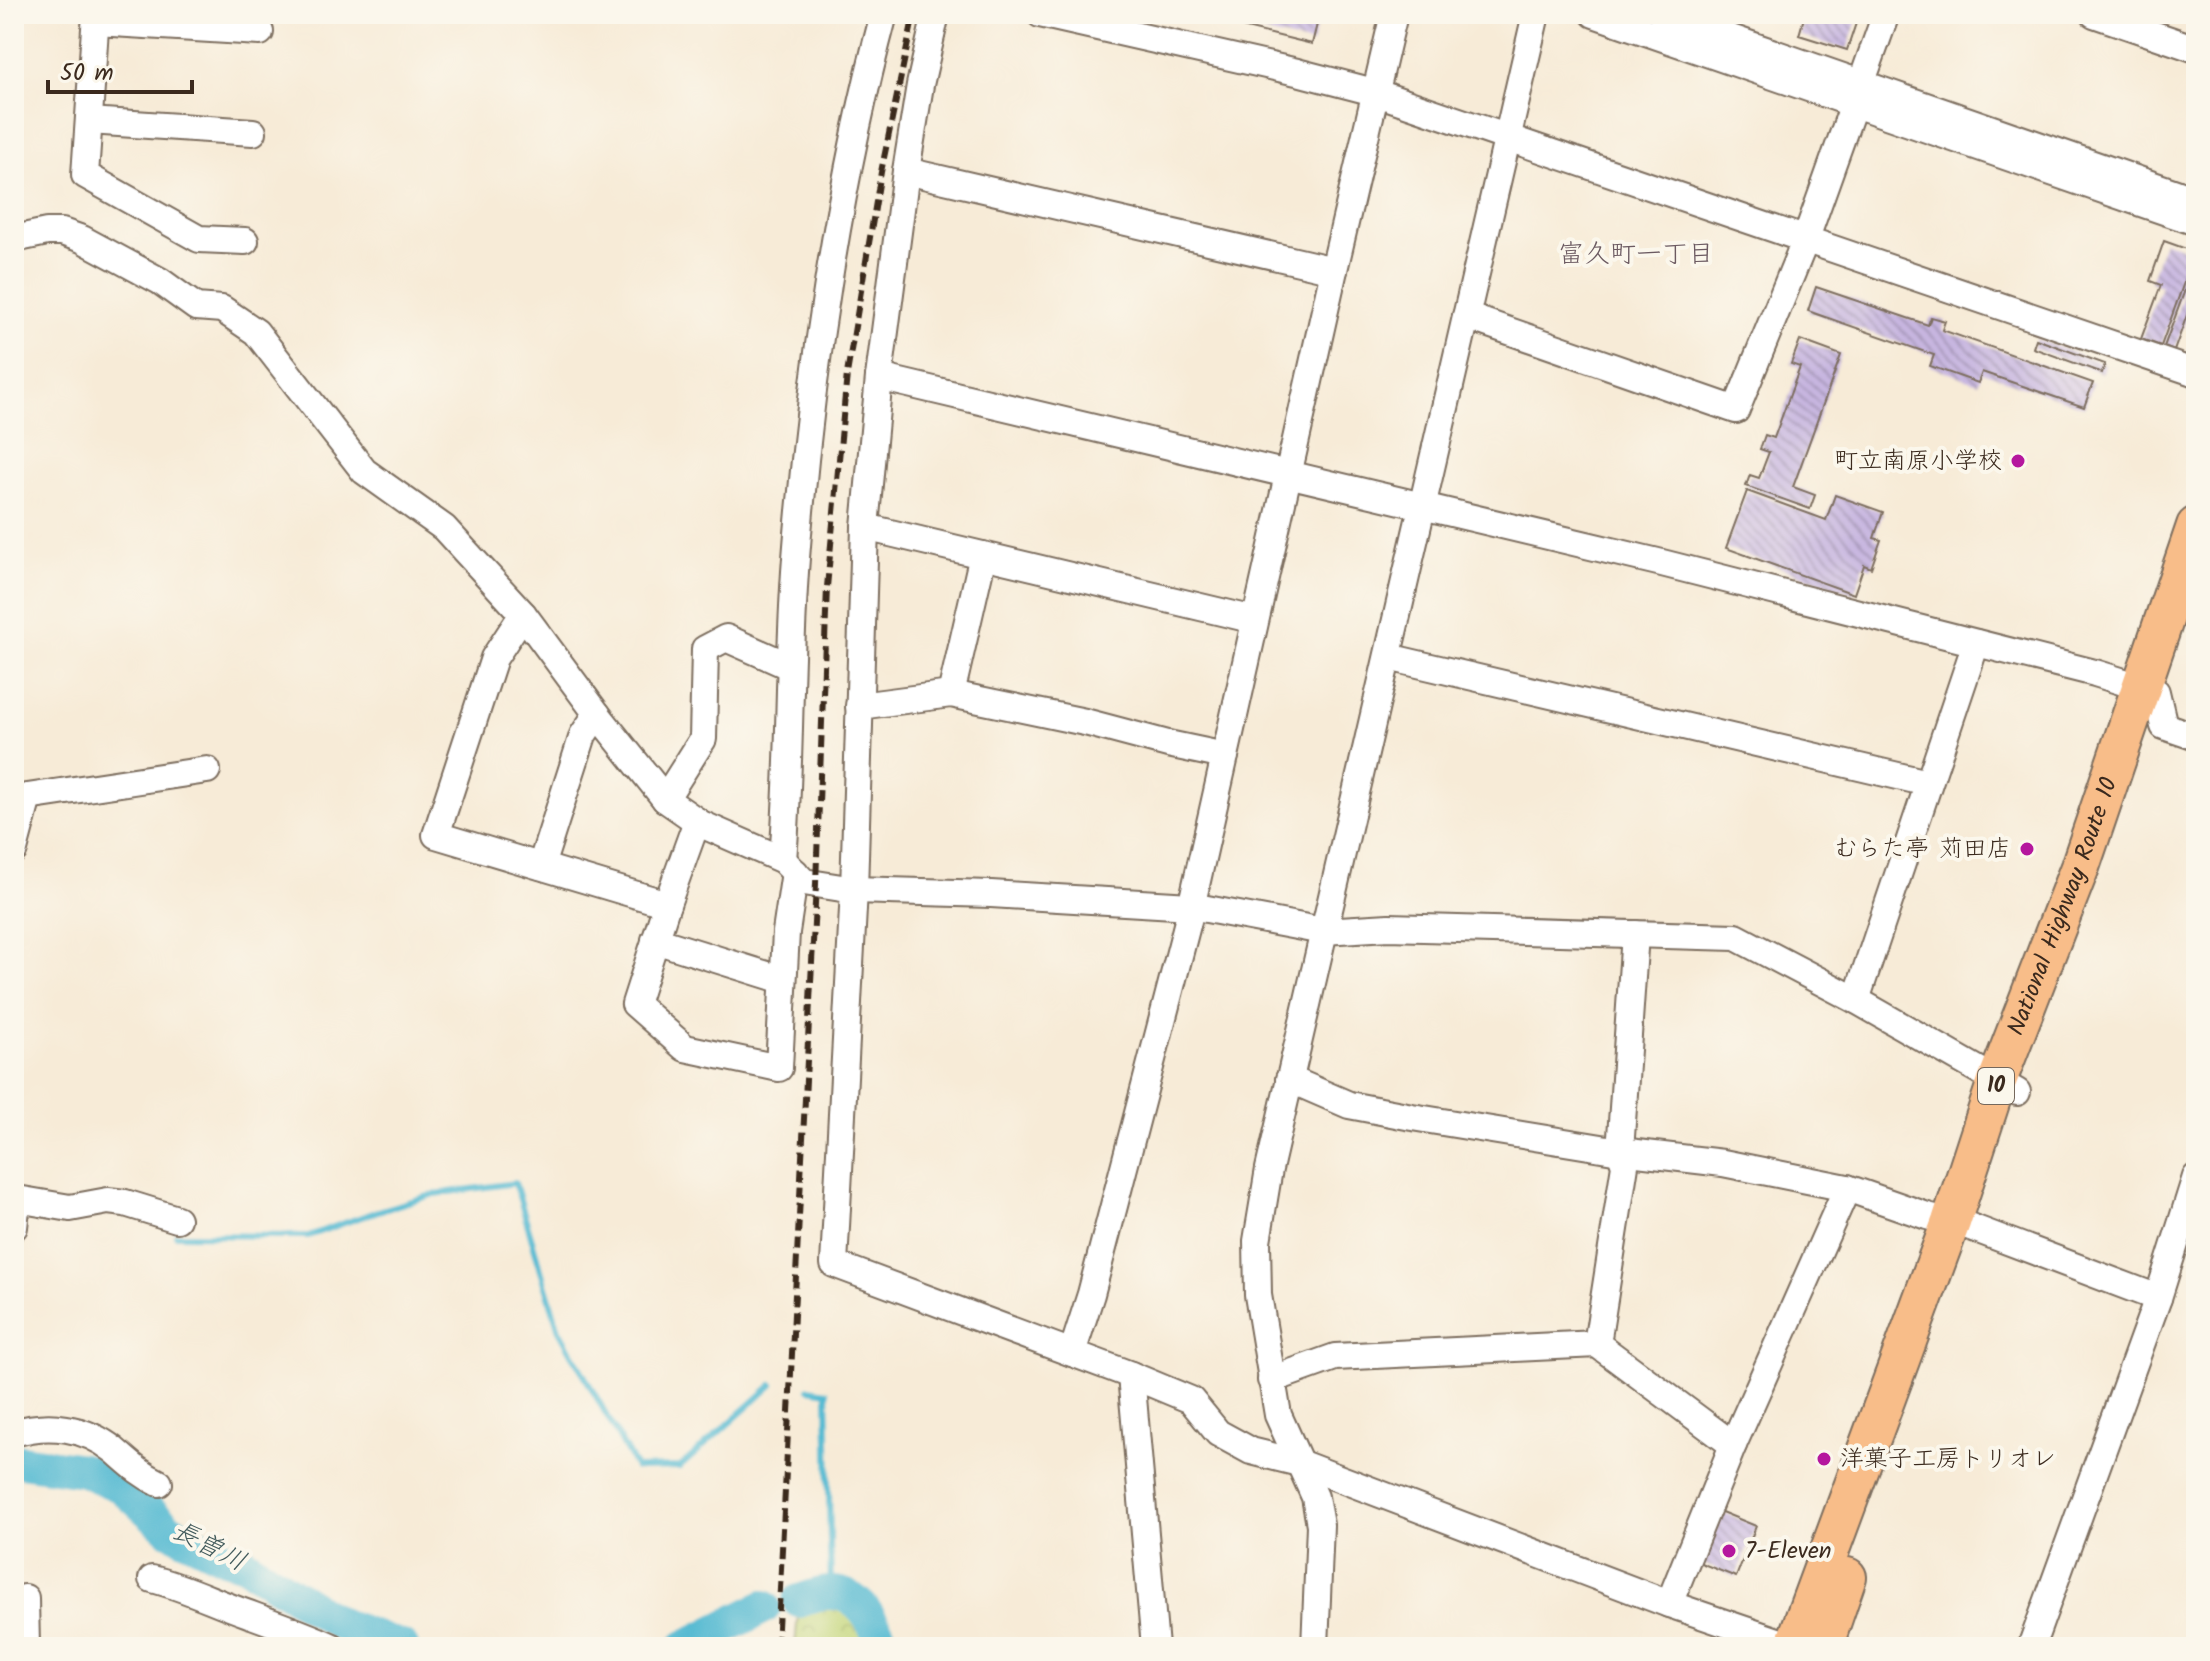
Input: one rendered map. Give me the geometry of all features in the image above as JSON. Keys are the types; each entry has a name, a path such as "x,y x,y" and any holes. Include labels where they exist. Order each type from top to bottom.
{"highway":[{"name":"National Highway Route 10","path":"2148,689 2196,526"},
{"name":"National Highway Route 10","path":"1823,1647 2080,867 2148,689 2196,582"},
{"name":"National Highway Route 10","path":"1794,1647 1960,1224"}],"street":[{"path":"697,821 635,1004 685,1048 779,1068 789,866 789,666 797,543 824,320 842,208 865,87 884,14"},
{"path":"936,14 906,171 879,377 865,527 854,890 834,1264 1191,1400 1218,1433 1251,1451 1299,1463 1669,1604 1794,1647"},
{"path":"1040,14 1374,92 2196,373"},
{"path":"1072,1353 1091,1294 1191,906 1394,14"},
{"path":"1315,1647 1320,1525 1315,1497 1278,1415 1258,1295 1257,1241 1289,1079 1536,14"},
{"path":"1594,14 2196,200"},
{"path":"1662,14 2071,181 2196,222"},
{"path":"1466,316 1736,410 1805,241 1886,14"},
{"path":"2094,14 2194,42"},
{"path":"245,241 199,239 85,175 96,18 260,32"},
{"path":"89,121 253,132"},
{"path":"906,171 1334,270"},
{"path":"14,239 47,232 62,232 82,239 160,281 196,307 222,309 256,332 364,471 444,528 523,614 665,799 697,821 789,866 804,882 854,890 991,894 1191,906 1323,931 1389,927 1736,937 1856,1000 2007,1086"},
{"path":"879,377 1424,505 2148,689 2164,726 2196,737"},
{"path":"865,527 1255,620"},
{"path":"951,694 983,555"},
{"path":"523,614 494,658 436,835 667,904"},
{"path":"665,799 703,739 705,649 726,638 789,666"},
{"path":"1856,1000 1976,643"},
{"path":"1388,657 1928,783"},
{"path":"859,706 951,694 1040,711 1225,756"},
{"path":"541,866 583,735 597,714"},
{"path":"14,850 21,798 207,770"},
{"path":"1597,1344 1625,1165 1620,1151 1635,934"},
{"path":"655,940 783,980"},
{"path":"1289,1079 1349,1105 1620,1151 1723,1163 1847,1188 1960,1224 2158,1298"},
{"path":"2031,1647 2158,1298 2196,1177"},
{"path":"1669,1604 1733,1445 1847,1188"},
{"path":"14,1227 17,1199 70,1208 108,1201 125,1203 177,1219"},
{"path":"1271,1380 1335,1357 1597,1344 1733,1445"},
{"path":"1131,1375 1155,1647"},
{"path":"14,1433 34,1426 55,1426 89,1436 111,1448 136,1471 159,1483"},
{"path":"152,1579 291,1628 333,1647"},
{"path":"25,1598 26,1647"}],"green space":[{"path":"831,1593 851,1601 865,1612 885,1647 795,1647 799,1601"}],"building":[{"path":"1232,14 1295,14 1318,20 1312,44 1230,24"},
{"path":"1805,14 1859,14 1847,50 1799,35"},
{"path":"2164,241 2195,252 2161,346 2141,339 2161,285 2150,281"},
{"path":"2196,260 2196,290 2174,351 2164,347"},
{"path":"1816,287 1928,325 1931,317 1945,321 1942,330 2093,383 2084,407 1982,372 1978,383 1930,366 1934,355 1808,311"},
{"path":"2036,339 2105,364 2102,373 2033,348"},
{"path":"1800,340 1841,355 1793,487 1815,495 1810,509 1746,486 1750,475 1759,478 1769,452 1760,449 1765,435 1774,438 1800,367 1791,364"},
{"path":"1747,491 1826,520 1835,495 1883,512 1874,538 1881,540 1871,568 1864,565 1854,594 1726,548"},
{"path":"1719,1511 1756,1526 1736,1577 1698,1562"}],"waterway":[{"path":"176,1235 308,1236 435,1194 515,1183 559,1330 636,1468 680,1467 772,1385"},
{"path":"809,1389 827,1392 831,1593"},
{"name":"長曽川","path":"14,1460 83,1470 122,1487 170,1530 244,1563 339,1624 402,1647"},
{"name":"長曽川","path":"799,1601 826,1593 850,1598 865,1611 885,1647"},
{"name":"長曽川","path":"685,1647 764,1607"}],"railway":[{"path":"777,1647 816,884 827,587 847,374 881,172 914,14"}],"place":[{"name":"町立南原小学校","path":"2018,461"},
{"name":"むらた亭 苅田店","path":"2027,849"},
{"name":"洋菓子工房トリオレ","path":"1824,1459"},
{"name":"7-Eleven","path":"1729,1551"}],"district":[{"name":"富久町一丁目","path":"1636,255"}]}
